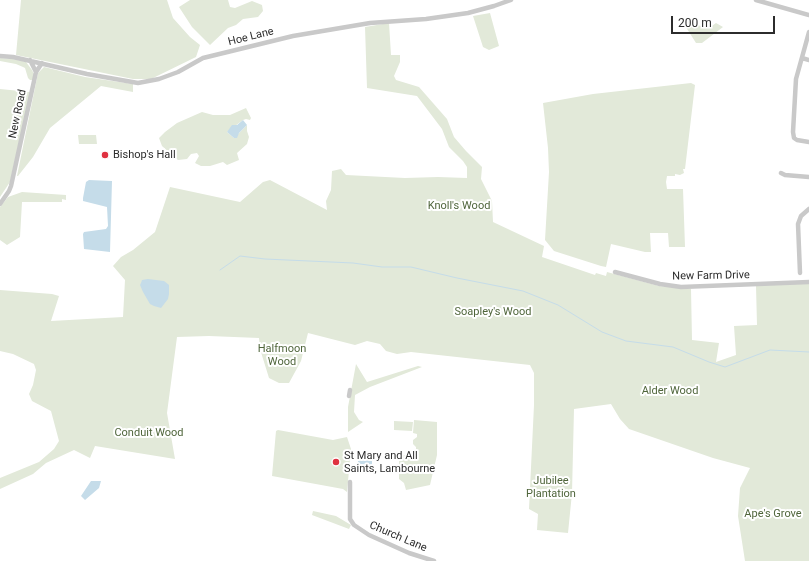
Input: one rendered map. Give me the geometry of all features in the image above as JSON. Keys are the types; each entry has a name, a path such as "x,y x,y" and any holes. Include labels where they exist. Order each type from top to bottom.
{"street":[{"name":"Hoe Lane","path":"0,56 30,60 87,74 138,83 158,79 178,72 203,58 293,36 364,24 426,19 468,13 511,0"},
{"path":"756,0 809,15"},
{"path":"809,32 796,79 793,135 797,140 809,142"},
{"path":"802,58 809,60"},
{"path":"30,60 36,72"},
{"name":"New Road","path":"0,204 11,186 36,72 42,63"},
{"path":"781,173 785,175 809,177"},
{"path":"800,273 799,220 809,209"},
{"name":"New Farm Drive","path":"614,272 660,284 681,287 809,282"},
{"path":"349,396 350,390"},
{"name":"Church Lane","path":"350,482 350,519 354,525 369,535 409,553 434,561"}],"green space":[{"path":"21,0 167,0 173,18 190,37 200,45 196,57 151,79 133,79 16,55"},
{"path":"190,0 228,0 230,7 235,8 252,1 262,5 263,11 258,17 243,19 236,25 228,28 210,45 192,27 179,7"},
{"path":"490,13 499,46 489,50 483,47 473,16"},
{"path":"686,19 697,25 709,28 716,23 723,27 702,43 696,43 684,24"},
{"path":"389,23 391,55 400,55 400,62 394,76 396,80 419,87 447,119 454,137 482,167 481,179 492,201 493,222 544,246 542,257 595,275 596,273 606,276 607,272 659,286 691,289 692,340 719,343 716,362 736,355 734,326 757,325 756,286 809,282 809,561 745,561 738,516 740,488 750,468 713,458 629,429 620,419 611,404 574,409 572,493 568,533 537,530 538,514 529,509 534,405 534,373 530,365 411,352 397,354 386,351 380,344 367,341 355,345 308,333 301,361 289,383 279,383 269,378 260,349 259,338 209,336 177,337 167,413 175,459 95,446 90,458 74,450 46,463 33,474 0,489 0,478 39,462 54,449 59,441 51,411 32,401 29,394 33,385 36,370 34,364 13,354 0,351 0,290 52,294 59,296 51,321 123,317 125,280 113,266 121,257 133,250 155,232 170,187 240,202 263,182 270,180 327,210 326,201 331,190 332,171 341,169 346,175 405,178 467,178 467,167 449,147 442,129 417,96 367,88 365,27"},
{"path":"0,58 26,62 34,74 33,80 28,78 25,68 16,64 0,61"},
{"path":"44,67 85,77 133,84 133,92 101,86 50,128 33,157 17,176 38,73"},
{"path":"691,83 695,85 685,169 683,169 684,173 680,175 675,174 675,176 667,176 666,182 667,189 683,189 685,247 669,247 668,233 650,233 651,252 611,244 606,267 554,251 545,240 549,172 543,103 593,94"},
{"path":"0,89 30,92 10,182 0,197"},
{"path":"246,108 251,118 250,120 243,120 227,132 234,138 247,125 249,137 247,144 237,153 239,160 227,165 223,162 210,166 201,166 195,163 199,156 197,153 191,154 187,159 178,160 162,146 159,138 177,123 202,112 213,115 230,115"},
{"path":"78,135 96,135 97,144 79,144"},
{"path":"22,192 66,195 66,200 62,199 62,202 22,202 20,237 7,245 0,240 0,207 8,197"},
{"path":"356,364 367,382 418,366 422,367 370,387 355,395 354,412 359,420 363,422 348,432 348,407"},
{"path":"414,420 437,422 437,455 430,485 406,490 404,483 399,479 399,455 407,455 408,459 416,458 416,447 413,444 413,440 417,437 417,434 413,433"},
{"path":"394,421 413,422 412,431 394,430"},
{"path":"278,430 333,440 347,437 351,449 347,492 343,489 272,476 276,431"},
{"path":"313,511 336,516 351,525 349,529 312,515"}],"water":[{"path":"243,120 247,125 239,133 237,138 234,138 227,132 232,125 237,125"},
{"path":"89,180 112,181 110,252 84,249 84,232 106,229 108,226 107,207 83,201 86,182"},
{"path":"148,279 164,281 169,285 168,299 161,308 150,304 143,292 140,285 142,280"},
{"path":"365,457 372,461 372,470 371,473 361,474 357,469 358,461"},
{"path":"91,481 101,481 99,488 85,500 81,496"}],"waterway":[{"path":"220,270 240,256 265,259 353,263 382,267 411,267 523,291 558,305 602,332 626,341 673,347 725,367 770,350 809,352"}],"place":[{"name":"Bishop's Hall","path":"105,155"},
{"name":"St Mary and All Saints, Lambourne","path":"336,462"}],"park label":[{"name":"Knoll's Wood","path":"459,206"},
{"name":"Soapley's Wood","path":"493,312"},
{"name":"Halfmoon Wood","path":"282,355"},
{"name":"Alder Wood","path":"670,391"},
{"name":"Conduit Wood","path":"149,433"},
{"name":"Jubilee Plantation","path":"551,487"},
{"name":"Ape's Grove","path":"773,514"}]}
